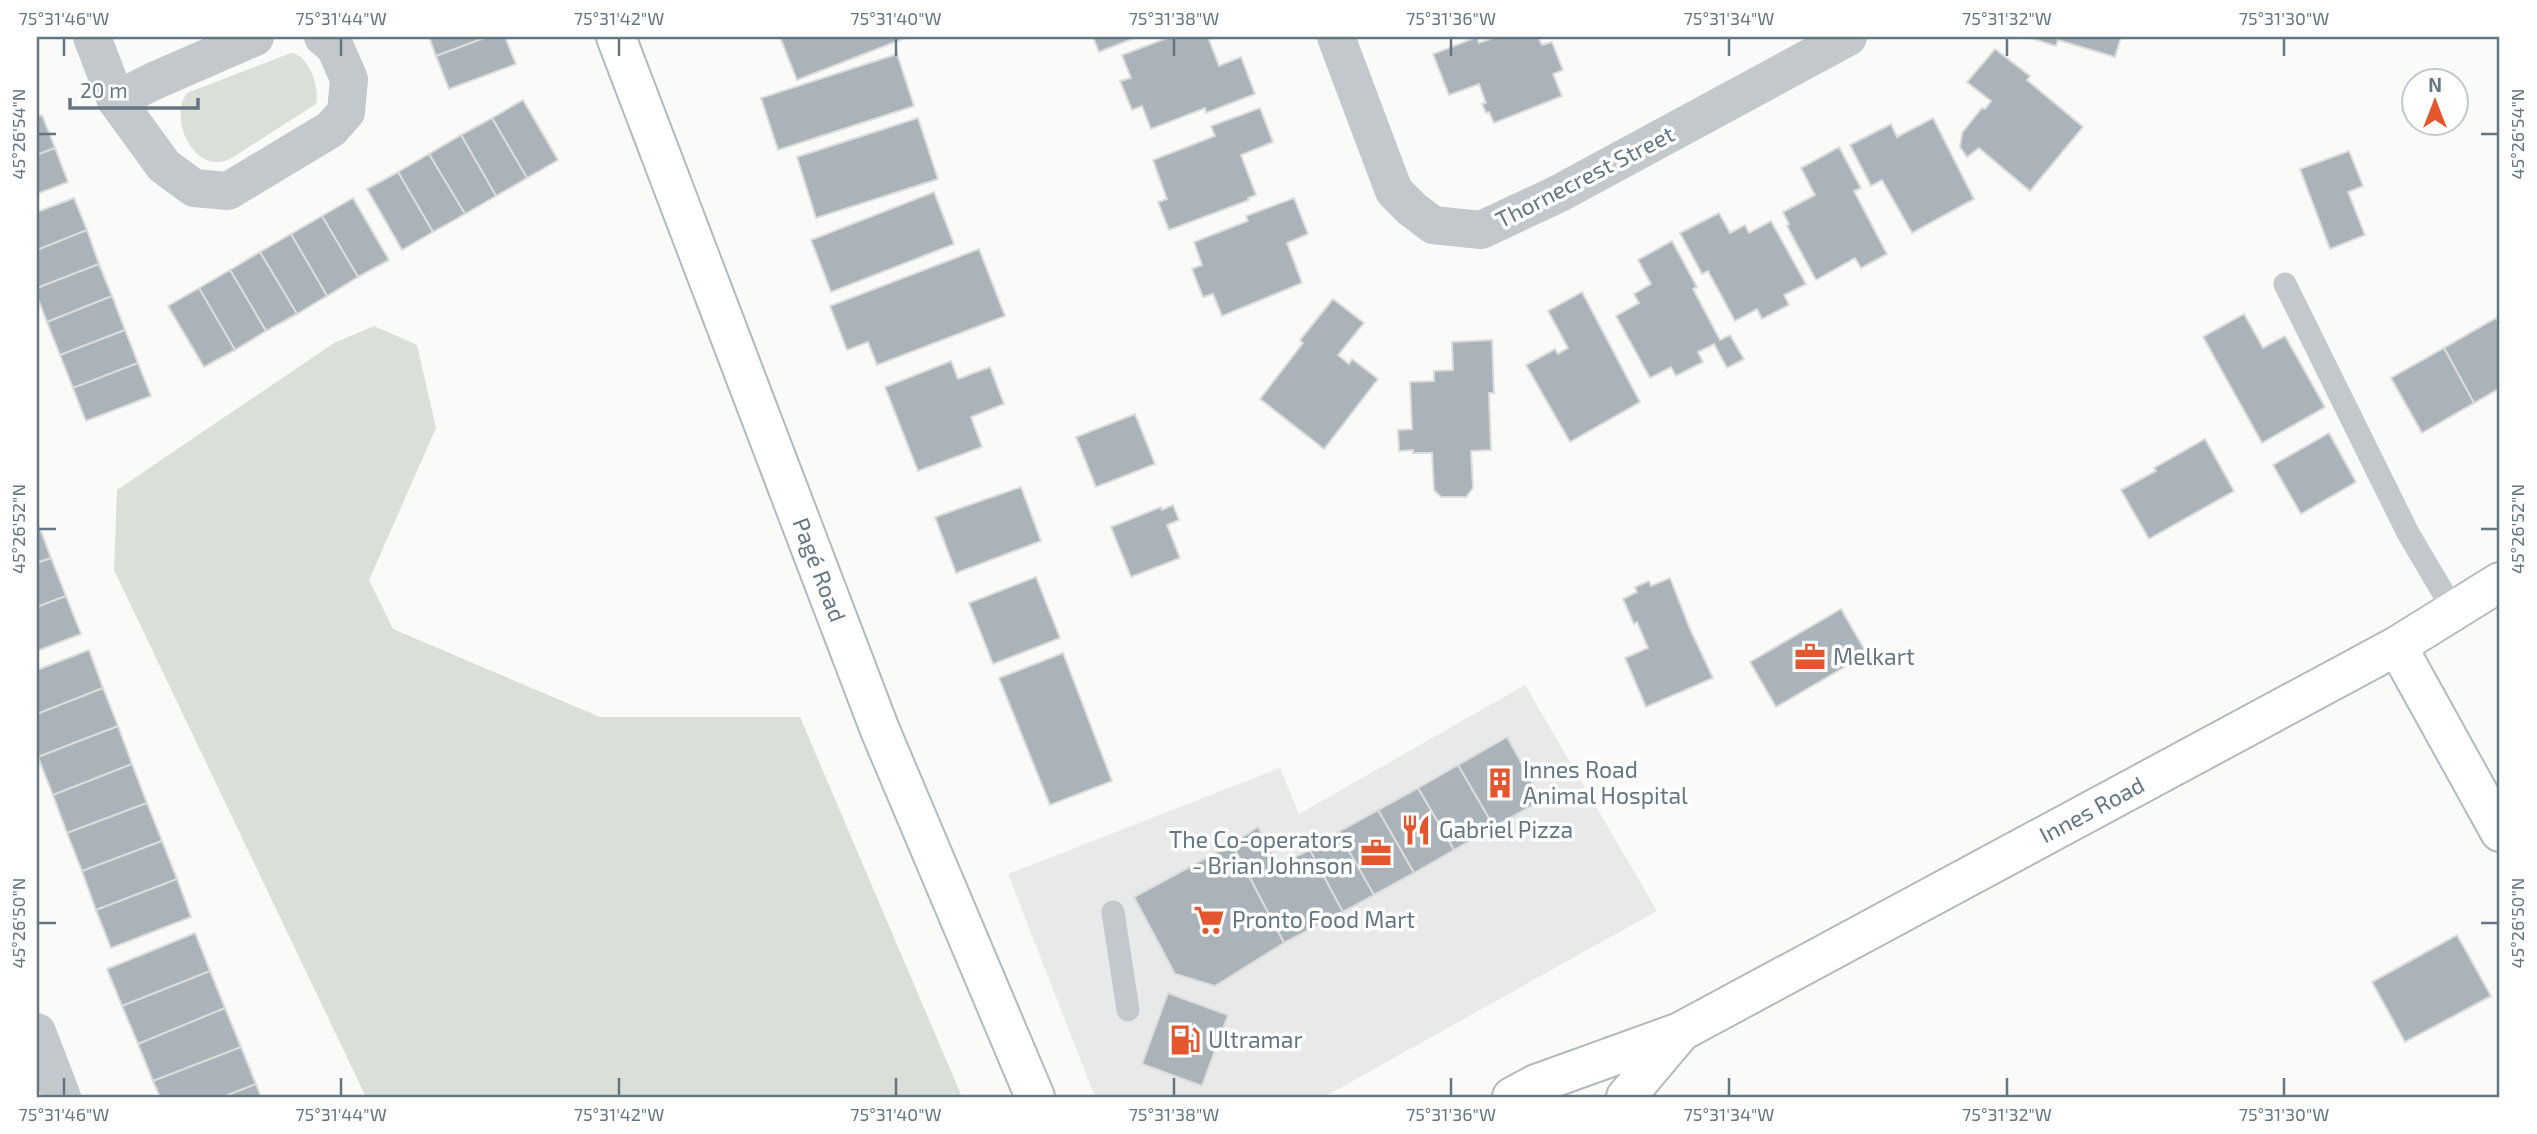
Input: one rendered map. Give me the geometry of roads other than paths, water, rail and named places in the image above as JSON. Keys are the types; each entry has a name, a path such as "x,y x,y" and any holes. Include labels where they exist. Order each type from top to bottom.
{"street":[{"path":"92,37 116,100 164,166 194,188 228,191 331,129 346,112 349,79 335,47 323,37"},
{"path":"116,100 256,37"},
{"name":"Pagé Road","path":"617,37 880,730 1035,1097"},
{"name":"Thornecrest Street","path":"1336,37 1394,191 1433,225 1481,230 1558,194 1848,37"},
{"name":"Innes Road","path":"1512,1097 1536,1084 1680,1032 2397,646 2500,582"},
{"path":"2397,646 2500,832"},
{"path":"37,1032 62,1097"},
{"name":"Innes Road","path":"1626,1097 1680,1032"}],"lane":[{"path":"2285,284 2409,533 2454,611"},
{"path":"1113,912 1128,1010"}],"place":[{"name":"Melkart","path":"1810,657"},
{"name":"Innes Road Animal Hospital","path":"1500,783"},
{"name":"Gabriel Pizza","path":"1416,830"},
{"name":"The Co-operators - Brian Johnson","path":"1376,853"},
{"name":"Pronto Food Mart","path":"1209,920"},
{"name":"Ultramar","path":"1185,1040"}]}
